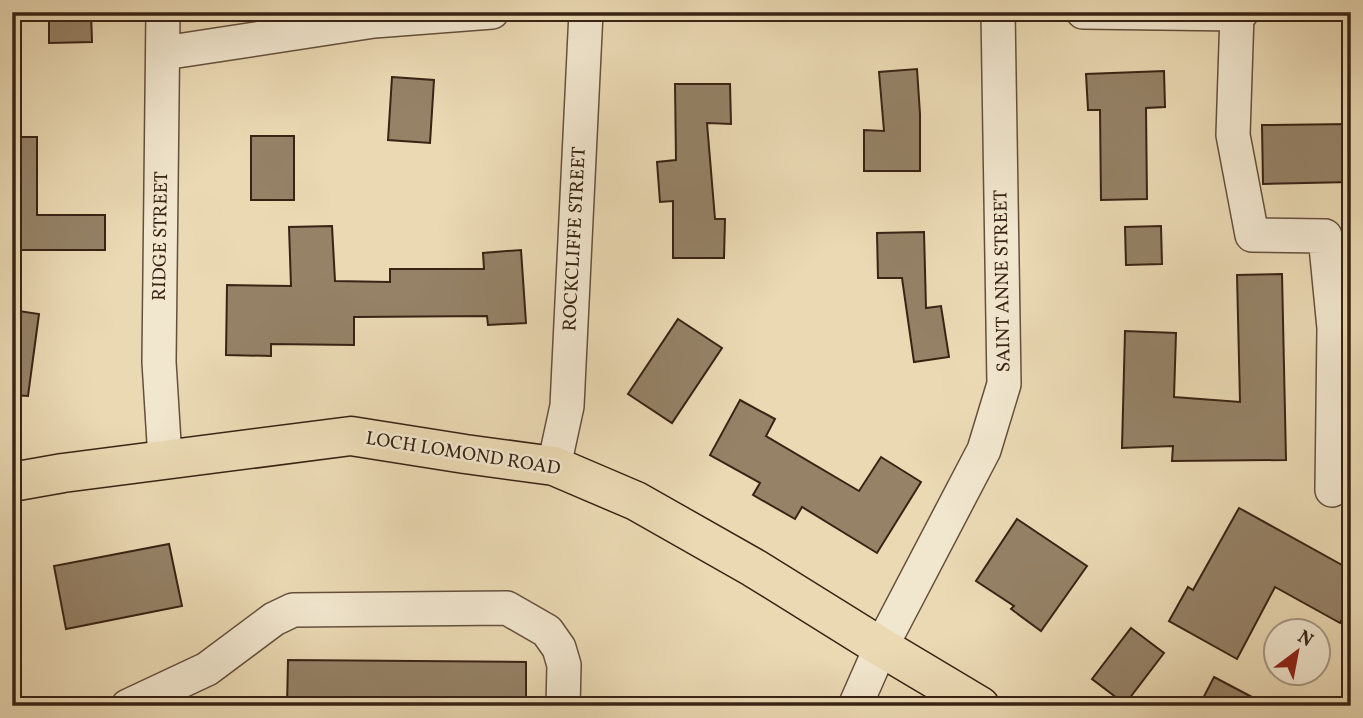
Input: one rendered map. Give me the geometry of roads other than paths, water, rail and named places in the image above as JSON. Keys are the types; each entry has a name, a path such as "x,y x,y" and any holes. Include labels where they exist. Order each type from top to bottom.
{"main road":[{"name":"LOCH LOMOND ROAD","path":"12,482 165,459 351,436 554,466 636,501 754,568 980,706"}],"street":[{"name":"RIDGE STREET","path":"163,12 159,362 165,459"},
{"path":"164,53 374,21 492,12"},
{"name":"ROCKCLIFFE STREET","path":"554,466 567,406 586,12"},
{"name":"SAINT ANNE STREET","path":"855,706 881,647 984,450 1004,384 998,12"},
{"path":"1083,12 1239,13 1233,135 1252,235 1325,236 1334,328 1332,490"},
{"path":"128,706 207,669 274,619 293,610 507,608 547,631 559,648 564,665 563,706"}]}
